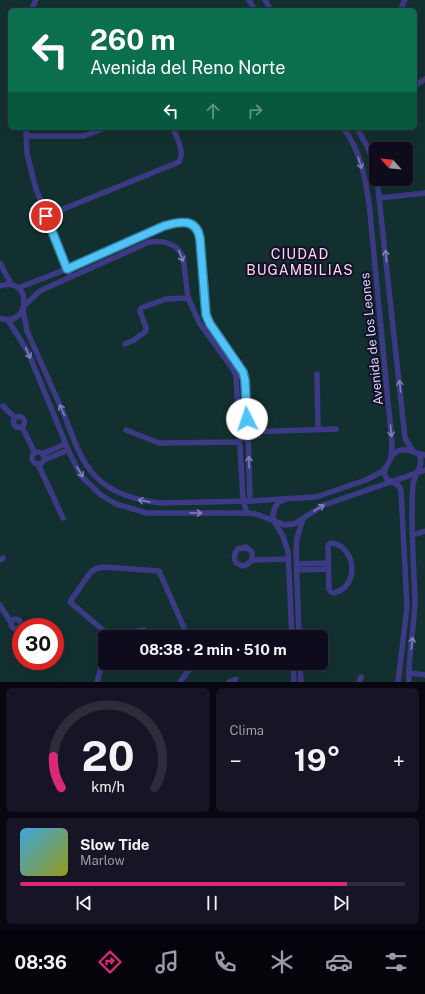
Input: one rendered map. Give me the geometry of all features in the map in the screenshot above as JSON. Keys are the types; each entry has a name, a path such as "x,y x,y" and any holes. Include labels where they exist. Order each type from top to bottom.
{"street":[{"path":"26,130 28,161 36,189 71,277"},
{"path":"26,136 84,136 100,130"},
{"path":"46,216 179,162 182,152 174,130"},
{"name":"Avenida de los Leones","path":"344,130 359,158 369,202 392,443 391,458"},
{"path":"358,130 369,150"},
{"name":"Avenida de los Leones","path":"378,186 405,438 412,450"},
{"path":"380,198 425,193"},
{"path":"18,288 67,269 164,226 181,222 196,227 199,232 206,315 210,324 243,372 245,380 250,501"},
{"path":"136,238 140,246"},
{"path":"0,319 8,320 18,316 24,307 40,291 149,242 164,242 175,246 181,252 183,257 188,298 200,324 236,375 244,500 247,513"},
{"path":"0,263 11,284 18,288 25,298 24,307 27,330 79,451 90,471 107,486 121,494 140,501 160,503 250,501 316,497 366,480 375,476 386,468"},
{"path":"0,286 11,284"},
{"path":"125,344 134,340 146,331 140,311 141,308 166,299 188,298"},
{"path":"8,320 28,352 65,444 81,476 101,495 116,504 147,513 256,514 285,525 294,524 324,505 425,470"},
{"path":"317,374 318,429"},
{"path":"3,406 15,418 22,418 24,422 22,426 35,453"},
{"path":"248,432 336,429"},
{"path":"126,430 159,443 240,442"},
{"path":"35,453 38,452 42,454 65,444"},
{"path":"38,464 41,464 44,460 68,450"},
{"path":"398,682 407,607 401,490 398,485 390,482 385,475 386,468 391,458 395,453 401,450 412,450 419,454 425,455"},
{"path":"35,453 32,459 34,463 38,464 62,518"},
{"path":"42,454 44,456 44,460"},
{"path":"409,682 408,672 415,602 413,484 420,468 421,462 419,454"},
{"path":"288,499 282,501 275,507 273,512 274,521 285,540 288,552 292,630"},
{"path":"299,630 297,538 303,519"},
{"path":"413,535 425,531"},
{"path":"285,540 297,538"},
{"path":"331,544 341,546 347,551 351,558 352,569 346,586 341,591 334,593 330,591 328,566 328,547 331,544"},
{"path":"252,560 288,559"},
{"path":"297,567 328,566"},
{"path":"102,630 70,603 70,600 90,573 95,569 103,567 159,571 185,630"},
{"path":"0,605 11,623 12,628"},
{"path":"98,682 101,670"},
{"path":"180,682 189,670"},
{"path":"293,670 294,682"},
{"path":"300,670 301,682"},
{"path":"408,672 425,675"},
{"path":"229,682 236,679"}],"green space":[{"path":"0,0 425,0 425,682 0,682"}],"district":[{"name":"CIUDAD BUGAMBILIAS","path":"300,262"}],"route":[{"path":"46,216 67,269 164,226 181,222 190,224 198,229 206,315 210,324 243,372 245,380 247,419"}]}
